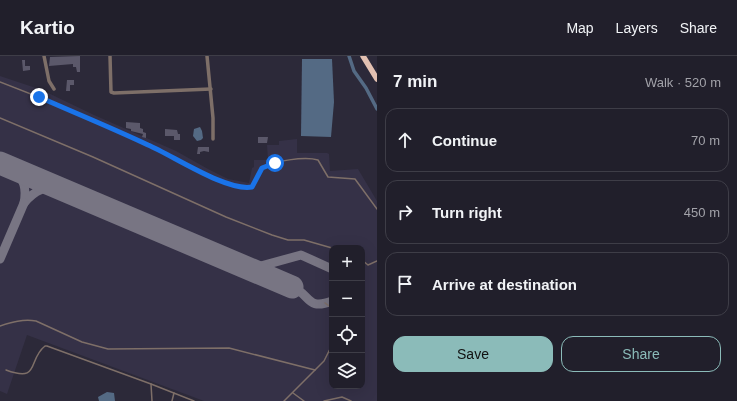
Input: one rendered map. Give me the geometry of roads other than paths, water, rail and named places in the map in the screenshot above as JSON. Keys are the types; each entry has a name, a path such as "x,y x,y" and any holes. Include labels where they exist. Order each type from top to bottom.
{"highway":[{"path":"363,56 377,80"}],"street":[{"path":"44,56 50,81 54,89"},
{"path":"110,56 111,92 114,93 211,89"},
{"path":"207,56 211,89 213,139"}],"lane":[{"path":"0,82 39,97 149,145 213,178 231,185 245,188 252,187 262,168 275,163 298,159 318,160 328,177 350,178 357,180 377,209"},
{"path":"0,118 93,157 226,217 283,239 304,240 329,247"},
{"path":"365,262 368,265 377,261"},
{"path":"325,303 329,306"},
{"path":"0,326 17,321 36,321 82,342 108,349 229,348 315,370"},
{"path":"6,370 20,374 27,374 41,349 48,346 194,401"},
{"path":"284,401 324,360 329,351"},
{"path":"151,384 152,401"},
{"path":"172,401 174,393"},
{"path":"293,393 304,401"},
{"path":"324,401 342,397 351,401"}],"water":[{"path":"302,59 332,59 334,102 331,137 301,136"},
{"path":"200,127 203,138 197,141 193,136 194,129"},
{"path":"107,392 114,393 115,401 99,401 98,397"}],"waterway":[{"path":"349,56 354,71 366,88 377,109"}]}
